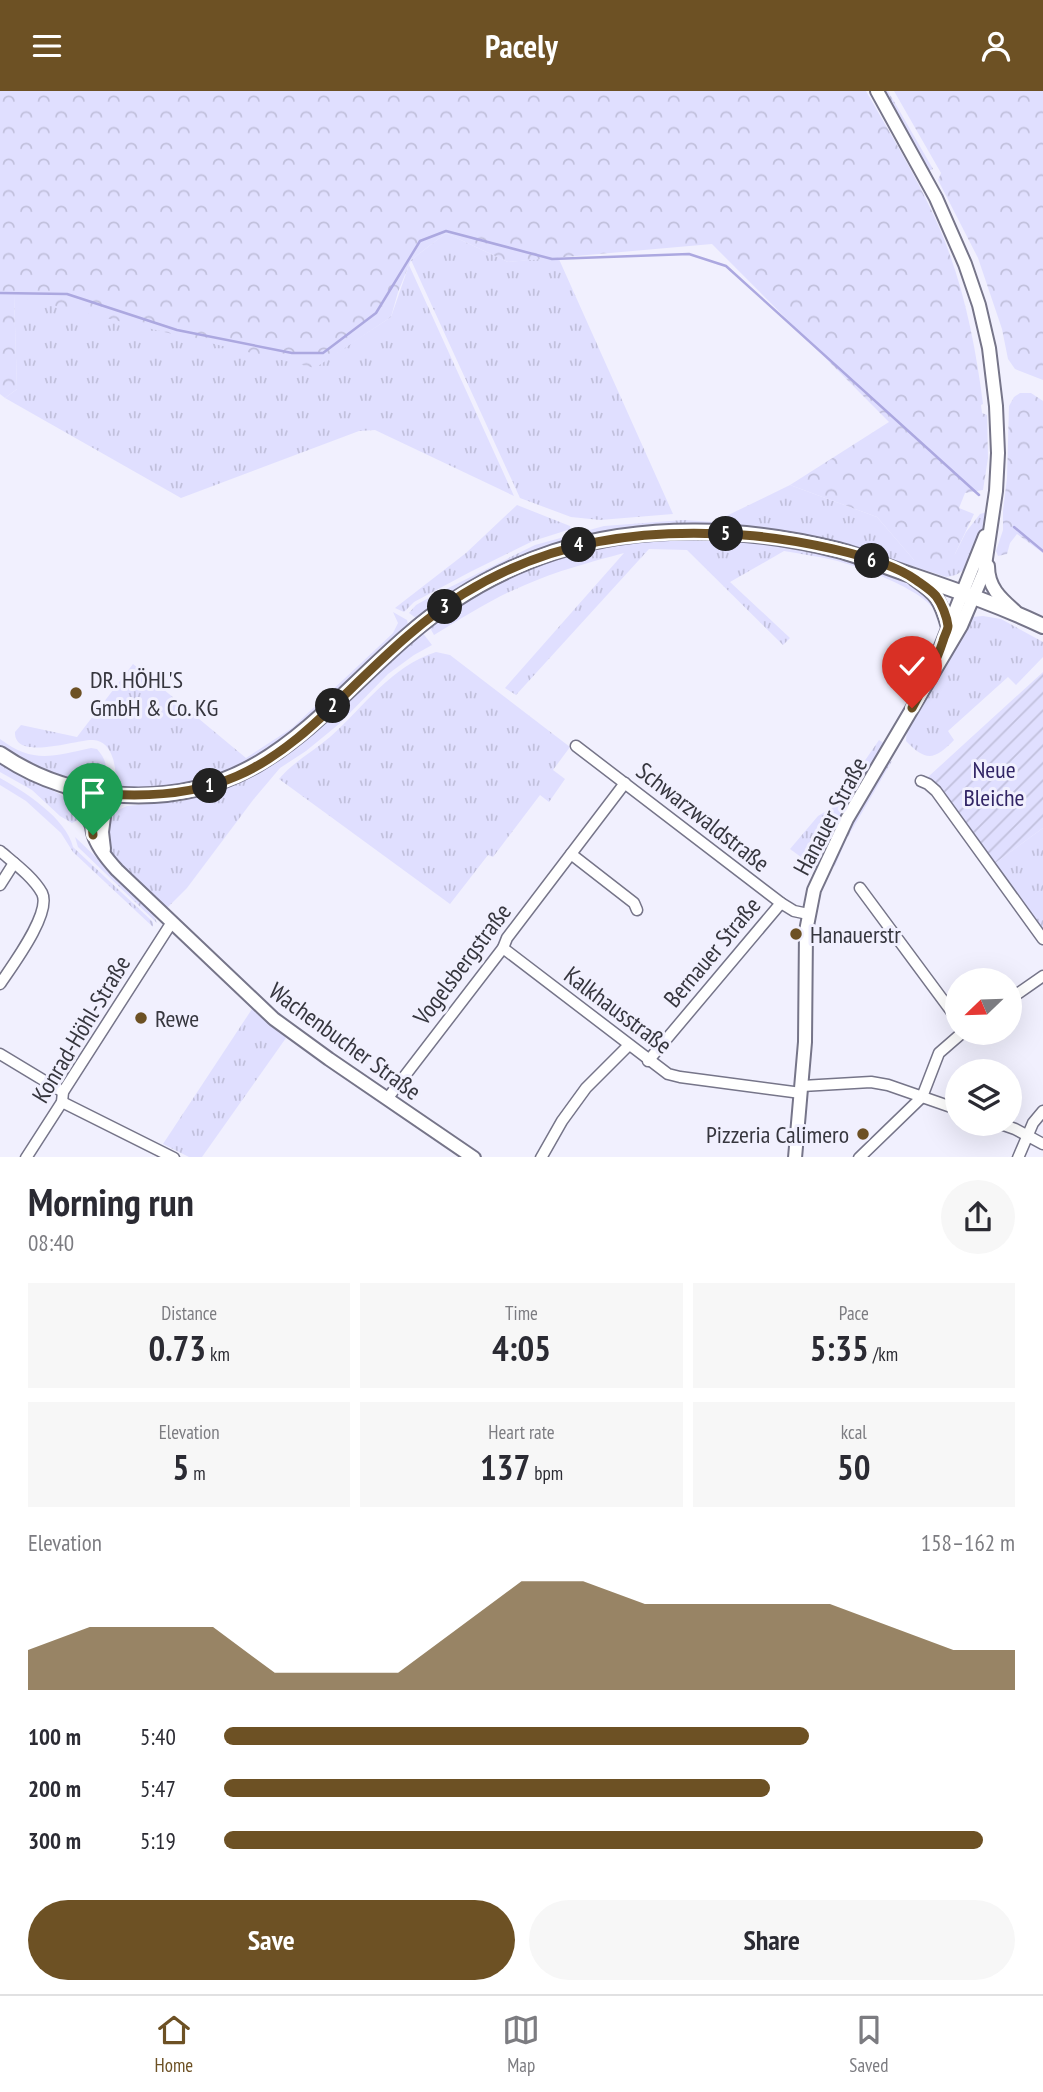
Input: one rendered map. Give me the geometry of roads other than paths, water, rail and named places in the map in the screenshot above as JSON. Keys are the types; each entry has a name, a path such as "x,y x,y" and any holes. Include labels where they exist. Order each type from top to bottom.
{"main road":[{"path":"0,754 29,772 67,787 107,794 153,795 192,790 231,778 254,767 302,735 405,637 464,594 511,569 565,549 617,537 692,532 754,535 837,550 968,595 1043,626"}],"street":[{"path":"877,91 936,198 965,264 979,305 989,348 997,431 996,491 990,525 988,577 1000,597 1021,616"},
{"path":"968,595 990,525"},
{"path":"968,595 984,572 988,554"},
{"path":"908,574 934,594 943,609 948,627"},
{"name":"Hanauer Straße","path":"932,673 948,627 968,595"},
{"name":"Hanauer Straße","path":"795,1157 806,1017 805,945 808,914 820,874 847,819 961,627 968,595"},
{"name":"Schwarzwaldstraße","path":"576,746 781,903 794,911 808,914"},
{"path":"921,781 936,791 1043,939"},
{"name":"Vogelsbergstraße","path":"387,1099 625,783"},
{"name":"Wachenbucher Straße","path":"67,787 80,803 93,827 100,851 108,861 274,1019 474,1157"},
{"path":"93,827 96,807 107,794"},
{"path":"107,794 102,842 108,861"},
{"path":"0,851 35,884 44,896 45,903 36,927 0,984"},
{"path":"571,854 634,903 637,909"},
{"path":"0,885 14,863"},
{"path":"860,888 945,1003"},
{"name":"Bernauer Straße","path":"649,1061 781,903"},
{"name":"Konrad-Höhl-Straße","path":"26,1157 172,922"},
{"name":"Kalkhausstraße","path":"503,948 662,1071 675,1076 802,1089 871,1082 945,1105"},
{"path":"1022,991 1043,976"},
{"path":"541,1157 586,1087 629,1045"},
{"path":"859,1157 922,1097 939,1053 948,1045"},
{"path":"0,1054 62,1097 174,1157"},
{"path":"1018,1157 1033,1123 1043,1111"},
{"path":"1022,1134 1043,1144"}],"waterway":[{"path":"0,293 67,294 177,330 292,353 323,353 376,313 420,241 446,231 552,259 689,254 726,266 979,495"},
{"path":"1014,527 1043,551"}],"place":[{"name":"DR. HÖHL'S GmbH & Co. KG","path":"76,693"},
{"name":"Hanauerstr","path":"796,934"},
{"name":"Rewe","path":"141,1018"},
{"name":"Pizzeria Calimero","path":"863,1134"}],"park label":[{"name":"Neue Bleiche","path":"994,783"}]}
